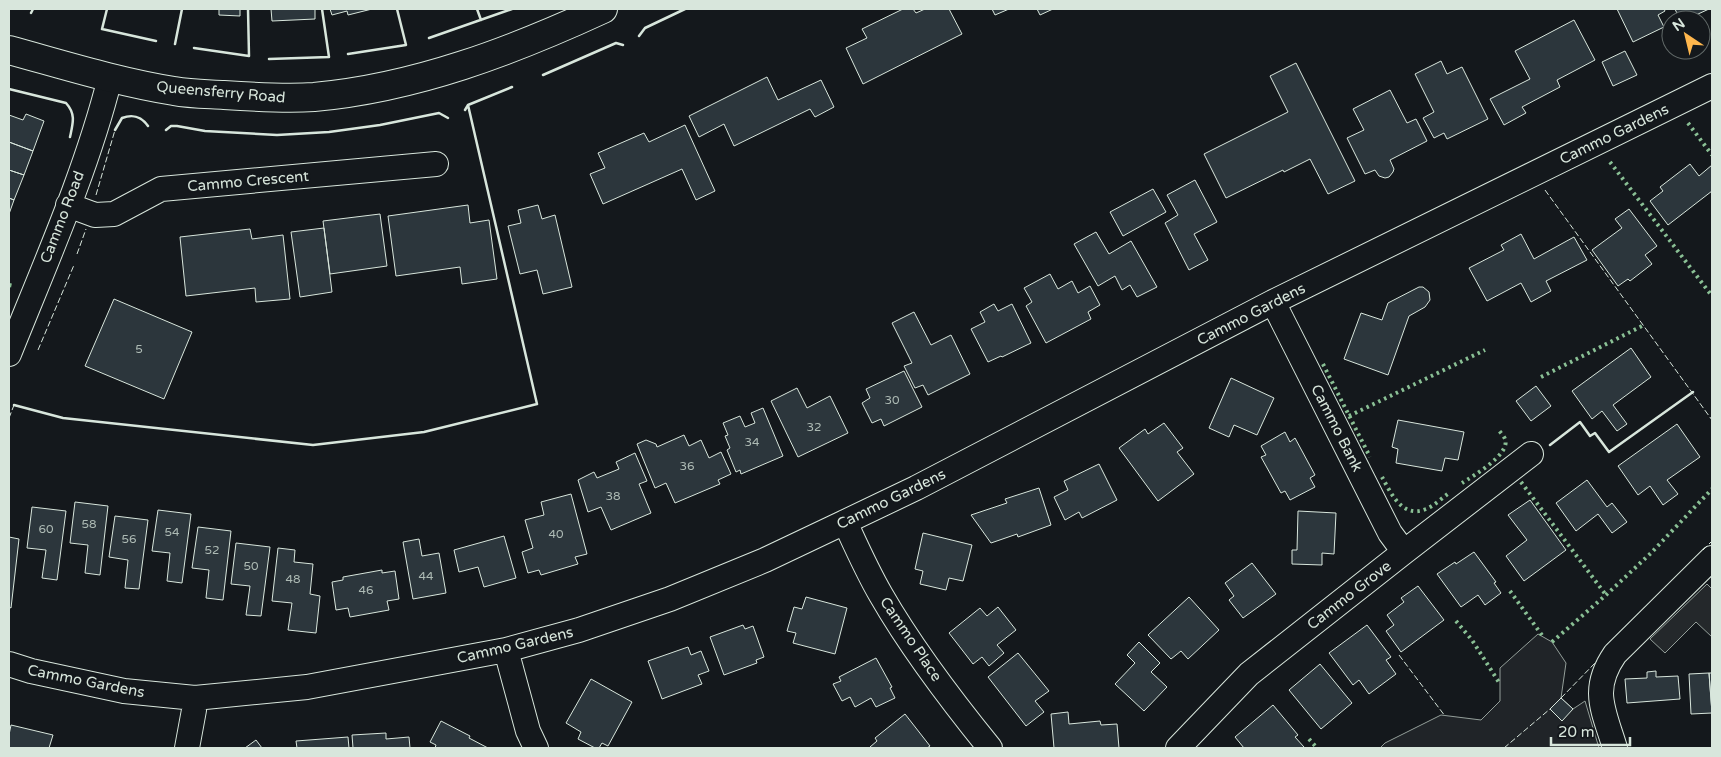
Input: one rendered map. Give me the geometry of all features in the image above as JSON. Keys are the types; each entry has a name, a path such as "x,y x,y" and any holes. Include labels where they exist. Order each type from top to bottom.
{"main road":[{"name":"Queensferry Road","path":"9,50 110,78 176,91 268,98 313,97 379,88 454,69 559,30 603,9"}],"street":[{"name":"Cammo Road","path":"9,354 68,205 110,78"},
{"name":"Cammo Gardens","path":"9,664 31,671 124,691 195,698 308,687 506,650 579,630 670,599 765,560 916,488 1273,302 1712,86"},
{"name":"Cammo Crescent","path":"68,205 95,215 114,214 161,189 436,164"},
{"name":"Cammo Bank","path":"1273,302 1390,533 1404,552"},
{"name":"Cammo Grove","path":"1178,748 1249,674 1531,454"},
{"name":"Cammo Place","path":"845,522 880,594 910,641 990,748"},
{"path":"1615,748 1600,700 1601,682 1606,667 1615,654 1712,558"},
{"path":"506,650 528,731 536,748"},
{"path":"187,748 195,698"}],"shaded area":[{"path":"1707,584 1712,589 1712,637 1696,622 1665,653 1650,639"},
{"path":"1538,634 1552,642 1566,663 1561,698 1573,709 1585,701 1599,748 1380,748 1385,743 1441,715 1481,720 1500,701 1500,668"}],"building":[{"path":"219,9 240,9 240,16 219,15"},
{"path":"271,9 315,9 315,19 272,21"},
{"path":"330,9 372,9 348,15 347,11 332,15"},
{"path":"903,9 913,9 916,13 925,9 949,9 962,34 863,84 846,48 867,38 862,29"},
{"path":"992,9 1009,9 995,15"},
{"path":"1037,9 1053,9 1040,15"},
{"path":"1617,9 1664,9 1658,15 1661,21 1661,28 1633,42"},
{"path":"1675,9 1709,9 1707,10"},
{"path":"1574,20 1595,60 1557,80 1560,87 1522,107 1526,113 1504,125 1490,99 1530,79 1515,51"},
{"path":"1625,51 1637,75 1613,86 1602,62"},
{"path":"1441,61 1447,74 1462,67 1488,119 1447,139 1444,133 1434,138 1423,118 1434,112 1415,74"},
{"path":"1296,63 1355,181 1328,194 1310,159 1226,198 1204,154 1288,112 1270,76"},
{"path":"767,77 778,100 821,80 834,107 815,117 810,109 734,146 724,124 699,137 689,116"},
{"path":"1390,90 1407,123 1416,119 1427,141 1390,160 1394,169 1389,177 1385,178 1379,176 1375,170 1365,174 1347,138 1364,130 1353,109"},
{"path":"26,114 44,121 33,151 9,142 9,115 23,120"},
{"path":"685,125 715,191 696,200 682,169 603,204 590,174 605,168 598,153 644,133 649,142"},
{"path":"9,142 33,151 24,175 9,170"},
{"path":"1690,164 1699,176 1712,165 1712,191 1668,225 1650,201 1663,191 1660,187"},
{"path":"9,170 24,175 14,200 9,198"},
{"path":"1195,180 1217,222 1194,234 1208,260 1189,270 1165,223 1178,215 1167,195"},
{"path":"1153,189 1166,212 1123,236 1110,212"},
{"path":"9,198 14,200 9,214"},
{"path":"468,205 470,223 489,220 497,279 462,284 460,267 396,276 388,216"},
{"path":"538,205 542,219 555,215 572,287 543,294 537,270 520,274 508,226 521,223 518,210"},
{"path":"1629,209 1657,246 1645,255 1652,264 1630,281 1628,279 1618,286 1592,250 1622,228 1615,219"},
{"path":"380,214 387,266 330,274 323,221"},
{"path":"324,228 332,292 300,297 291,232"},
{"path":"250,229 252,239 283,235 290,299 256,302 255,288 186,296 180,237"},
{"path":"1096,232 1109,254 1131,241 1157,287 1137,297 1130,285 1122,290 1115,276 1098,286 1074,244"},
{"path":"1521,234 1534,259 1574,237 1587,260 1546,281 1551,291 1531,302 1521,283 1487,301 1469,268 1504,250 1501,245"},
{"path":"1050,274 1058,289 1072,281 1078,293 1090,286 1100,305 1088,312 1091,319 1046,343 1026,306 1032,302 1024,288"},
{"path":"1419,287 1423,287 1429,292 1430,300 1425,307 1409,316 1388,375 1344,359 1361,313 1382,320 1388,303"},
{"path":"114,299 192,332 164,399 85,366"},
{"path":"994,304 998,311 1012,304 1031,343 988,362 971,329 985,322 980,312"},
{"path":"914,312 931,345 951,335 970,374 928,395 923,385 915,388 904,366 912,363 892,323"},
{"path":"1631,348 1651,377 1613,405 1627,424 1617,431 1602,411 1592,419 1572,391"},
{"path":"904,371 922,407 884,426 881,419 872,423 862,403 870,398 866,389"},
{"path":"1231,378 1274,398 1257,435 1234,425 1229,437 1209,428"},
{"path":"1536,386 1551,406 1531,421 1516,401"},
{"path":"797,388 807,408 830,396 848,433 798,457 771,401"},
{"path":"763,408 783,456 741,474 740,470 736,472 727,450 730,448 725,436 728,435 723,423 740,416 745,427 755,423 751,413"},
{"path":"1398,420 1464,432 1458,460 1445,458 1442,471 1396,463 1398,449 1392,447"},
{"path":"1164,423 1183,448 1177,452 1194,474 1158,501 1119,448 1145,429 1148,434"},
{"path":"1677,424 1700,457 1667,480 1678,494 1663,505 1650,486 1638,495 1618,466"},
{"path":"1285,432 1290,442 1295,438 1315,475 1310,478 1315,487 1290,500 1285,491 1281,493 1261,457 1266,455 1261,446"},
{"path":"684,435 689,446 701,440 709,458 721,452 731,474 718,480 720,484 675,503 666,483 655,488 637,444 646,440 656,444 657,447"},
{"path":"635,453 647,481 639,484 651,513 611,530 601,507 588,512 578,480 594,472 597,478 619,469 616,462"},
{"path":"1099,464 1117,500 1082,518 1079,512 1065,520 1054,497 1068,490 1064,481"},
{"path":"1587,480 1607,507 1612,503 1627,522 1612,533 1598,514 1576,531 1556,503"},
{"path":"1039,488 1051,525 1018,537 1017,534 991,543 971,515 1007,503 1005,499"},
{"path":"571,494 587,554 575,557 578,564 541,575 539,570 528,573 522,552 533,548 525,520 544,515 541,502"},
{"path":"1530,500 1566,550 1524,581 1506,556 1527,540 1508,515"},
{"path":"75,502 108,506 100,575 85,573 88,545 70,543"},
{"path":"32,507 66,511 57,580 42,578 46,550 27,548"},
{"path":"158,510 191,514 182,583 167,581 170,553 152,551"},
{"path":"1298,511 1336,513 1334,554 1322,553 1322,565 1292,564 1292,550 1297,550"},
{"path":"115,516 148,520 139,589 125,588 128,560 109,557"},
{"path":"198,527 231,531 223,600 206,598 209,570 192,568"},
{"path":"923,533 972,545 963,581 949,578 946,590 920,584 923,571 915,569"},
{"path":"504,536 516,578 484,587 478,567 459,572 454,550"},
{"path":"9,537 19,539 11,608 9,607"},
{"path":"419,539 422,556 439,553 446,593 413,599 403,542"},
{"path":"236,543 270,547 261,616 246,615 250,586 231,584"},
{"path":"278,548 295,550 294,562 313,564 310,594 320,596 316,633 288,630 292,603 272,601"},
{"path":"1474,552 1496,582 1494,583 1501,593 1485,605 1478,595 1461,607 1437,574"},
{"path":"1252,563 1276,594 1243,618 1229,600 1234,596 1225,583"},
{"path":"382,570 382,573 395,571 399,599 387,601 389,610 350,617 348,608 336,610 332,582 343,580 343,577"},
{"path":"1418,586 1444,620 1401,652 1386,631 1394,625 1387,615 1404,602 1401,598"},
{"path":"806,597 847,608 835,654 793,643 796,633 787,631 794,607 802,609"},
{"path":"1189,597 1219,630 1188,659 1181,651 1171,659 1148,635"},
{"path":"998,607 1016,630 997,645 1004,653 989,666 982,657 973,664 949,633 980,608 987,616"},
{"path":"743,625 745,629 753,626 764,657 756,660 757,663 724,675 710,637"},
{"path":"1367,625 1391,657 1386,660 1396,674 1369,694 1359,680 1353,685 1329,653"},
{"path":"1139,642 1160,663 1151,672 1167,687 1144,711 1115,684 1135,663 1127,655"},
{"path":"688,647 691,655 701,651 709,671 698,675 702,684 662,699 648,661"},
{"path":"1018,653 1049,691 1035,701 1044,712 1026,726 988,677"},
{"path":"876,658 892,687 890,688 895,698 876,707 871,698 855,707 850,697 842,701 833,684 841,681 839,677"},
{"path":"1320,664 1352,703 1321,729 1289,690"},
{"path":"1656,671 1656,677 1678,676 1680,699 1627,703 1625,679 1647,678 1647,672"},
{"path":"1709,673 1712,713 1691,714 1689,674"},
{"path":"1709,673 1712,673 1712,713"},
{"path":"591,679 632,702 608,746 602,743 599,748 595,748 578,739 581,732 566,723"},
{"path":"1561,698 1573,709 1562,721 1550,709"},
{"path":"1273,705 1298,735 1295,737 1304,747 1244,748 1235,737"},
{"path":"1068,712 1069,724 1100,721 1101,725 1117,724 1119,748 1054,748 1051,714"},
{"path":"905,714 930,746 927,748 870,747 877,741 875,738"},
{"path":"441,721 488,748 435,748 436,745 430,742"},
{"path":"11,725 53,735 49,748 9,748"},
{"path":"386,733 386,739 409,737 410,748 353,748 352,735"},
{"path":"348,737 349,748 297,748 296,741"},
{"path":"256,740 262,748 245,748"}],"hedge":[{"path":"1688,123 1712,155"},
{"path":"1610,162 1712,296"},
{"path":"9,285 14,286"},
{"path":"1541,377 1644,325"},
{"path":"1349,416 1485,350"},
{"path":"1323,364 1370,457"},
{"path":"1462,483 1490,464 1502,451 1505,439 1498,429"},
{"path":"1382,477 1398,503 1410,510 1418,511 1429,508 1449,493"},
{"path":"1521,482 1606,595"},
{"path":"1552,642 1651,553 1712,489"},
{"path":"1510,591 1544,638"},
{"path":"1456,621 1472,640 1500,684"},
{"path":"1309,739 1317,748"}],"fence":[{"path":"96,195 115,130"},
{"path":"1545,190 1712,420"},
{"path":"77,254 86,229"},
{"path":"38,350 74,265"},
{"path":"9,418 14,405"},
{"path":"1703,550 1712,541"},
{"path":"1399,655 1445,716"},
{"path":"1561,698 1597,661"},
{"path":"1504,748 1550,709"}],"wall":[{"path":"31,13 33,9"},
{"path":"107,9 102,29 156,41"},
{"path":"175,44 182,9"},
{"path":"194,48 249,56 248,9"},
{"path":"269,59 329,57 322,9"},
{"path":"348,54 406,45 397,9"},
{"path":"477,9 481,20"},
{"path":"429,38 512,9"},
{"path":"639,36 645,28 685,9"},
{"path":"543,75 616,43 623,45"},
{"path":"465,110 468,105 512,87"},
{"path":"9,89 66,103 71,111 73,123 70,137"},
{"path":"14,405 63,418 313,445 424,432 537,404 468,105"},
{"path":"166,130 171,126 177,126 205,131 277,135 329,132 380,125 439,113 448,118"},
{"path":"115,130 122,118 130,116 140,118 148,126"},
{"path":"1550,445 1580,422 1590,436 1595,433 1609,452 1693,392"}]}
